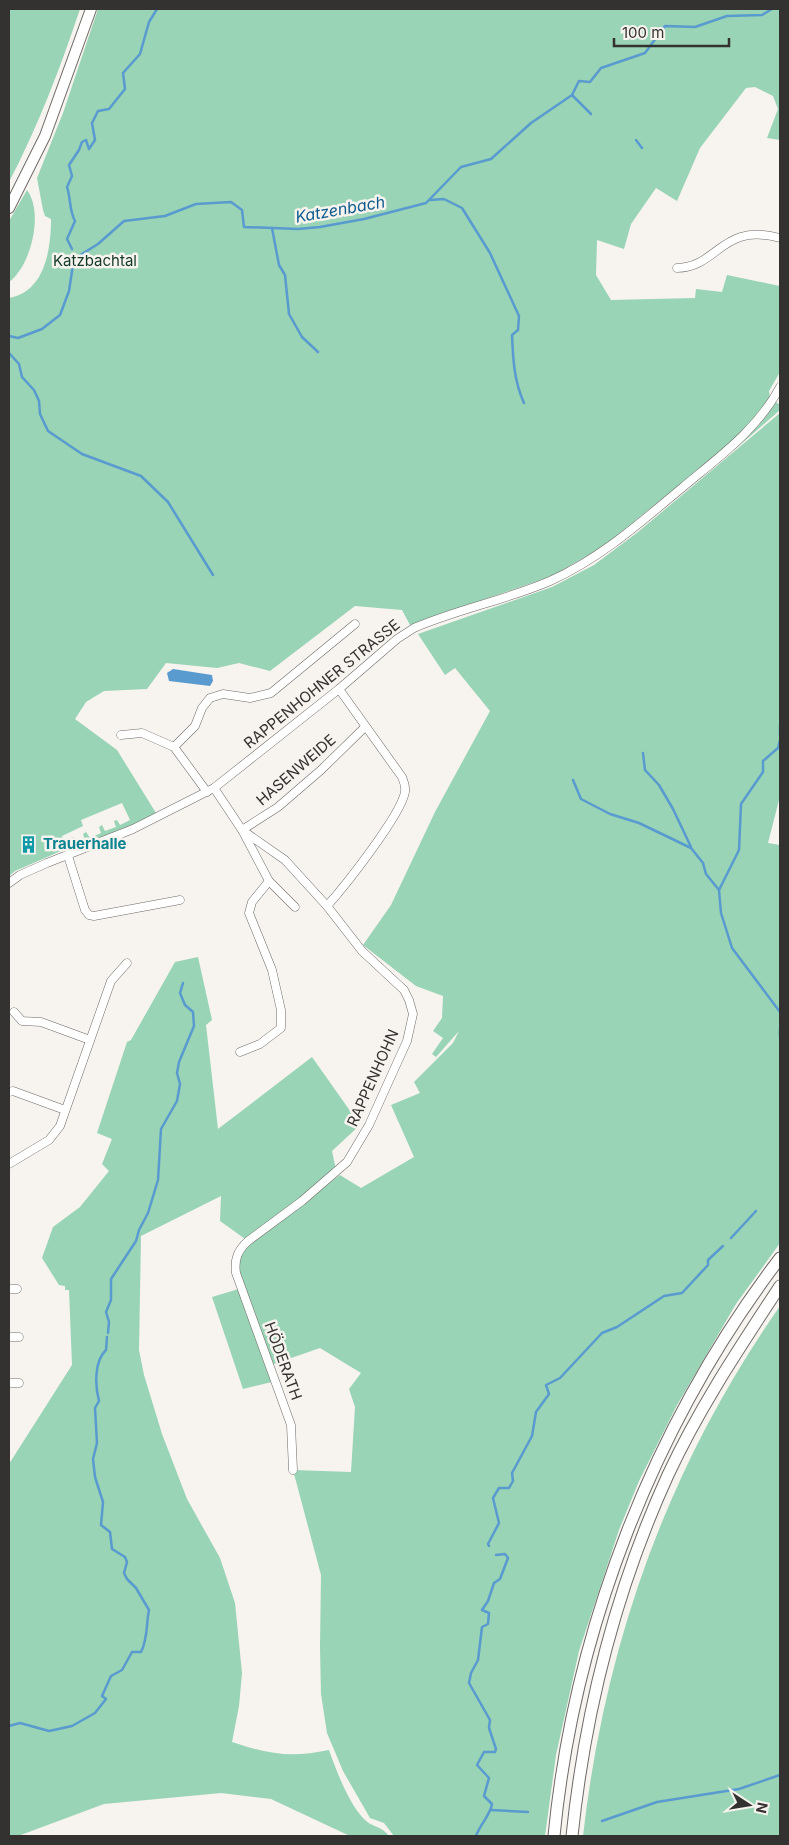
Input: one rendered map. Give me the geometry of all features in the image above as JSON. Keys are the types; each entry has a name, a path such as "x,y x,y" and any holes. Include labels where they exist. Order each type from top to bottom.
{"highway":[{"path":"554,1836 565,1754 581,1680 619,1555 654,1470 697,1385 742,1312 780,1258"},
{"path":"572,1836 589,1722 607,1644 639,1545 669,1474 718,1381 780,1286"}],"main road":[{"path":"9,208 45,136 90,9"}],"street":[{"path":"678,268 691,268 723,244 742,236 765,234 780,238"},
{"name":"RAPPENHOHNER STRASSE","path":"9,883 20,875 133,829 210,790 339,689 397,638 414,628 533,588 579,568 605,551 742,437 766,410 780,386"},
{"path":"121,735 142,733 174,747 195,726 202,708 210,698 223,694 250,698 271,693 355,624"},
{"path":"327,906 346,885 395,813 405,792 402,777 364,727 339,689"},
{"name":"HASENWEIDE","path":"242,830 278,807 321,770 364,727"},
{"name":"RAPPENHOHN","path":"174,747 242,830 269,881 294,907"},
{"name":"RAPPENHOHN","path":"235,1262 241,1247 338,1172 348,1162 369,1125 407,1041 412,1023 412,1007 404,990 368,957 327,906 284,860 242,830"},
{"path":"68,856 85,910 89,915 94,916 180,900"},
{"path":"239,1052 260,1044 281,1028 281,1010 273,986 268,958 249,913 252,902 269,881"},
{"path":"9,1164 49,1140 60,1126 112,981 127,963"},
{"path":"14,1012 22,1021 41,1022 90,1040"},
{"path":"9,1092 13,1091 66,1110"},
{"name":"HÖDERATH","path":"235,1262 236,1273 291,1425 293,1470"},
{"path":"9,1337 19,1337"},
{"path":"9,1383 19,1383"}],"green space":[{"path":"9,9 80,9 48,97 30,140 9,182"},
{"name":"Katzbachtal","path":"98,9 780,9 780,140 767,138 778,109 773,96 755,87 746,88 700,148 677,201 656,188 631,224 624,249 597,240 596,275 611,300 695,298 696,289 722,292 727,275 780,286 780,372 769,391 770,398 751,424 726,447 604,546 552,576 410,625 402,610 355,606 270,671 239,663 217,668 166,663 147,689 104,691 86,702 75,719 117,750 156,813 100,840 79,847 71,847 71,838 74,837 77,843 85,840 83,834 86,832 90,838 101,833 99,827 102,825 105,831 116,827 114,821 117,820 120,825 130,820 122,803 81,820 83,826 62,836 65,846 61,851 15,871 9,876 9,298 21,294 31,287 44,267 51,231 51,219 45,216 37,178 63,113"},
{"path":"27,190 32,200 34,212 33,239 23,264 9,282 9,221"},
{"path":"776,402 780,405 780,410 733,451 759,425"},
{"path":"780,413 780,796 768,843 780,845 780,1243 736,1304 677,1405 639,1481 619,1530 579,1651 556,1755 545,1836 394,1836 384,1823 370,1818 343,1771 327,1733 321,1694 321,1575 293,1470 351,1472 355,1407 349,1389 361,1373 320,1348 271,1365 276,1381 243,1389 212,1297 242,1288 235,1262 248,1241 220,1221 221,1196 141,1236 139,1350 144,1375 162,1434 187,1499 220,1558 235,1603 242,1673 239,1706 232,1742 280,1754 303,1754 329,1750 335,1767 358,1813 367,1822 383,1830 389,1836 350,1836 271,1799 221,1793 104,1804 18,1836 9,1836 9,1464 72,1365 69,1290 65,1290 65,1286 59,1285 42,1258 53,1227 80,1207 109,1171 102,1164 112,1139 97,1133 127,1042 131,1040 175,962 198,957 212,1020 206,1025 218,1129 312,1057 360,1125 332,1151 336,1170 303,1202 340,1175 361,1188 414,1157 391,1105 420,1093 414,1082 453,1043 459,1031 436,1057 432,1054 443,1038 433,1031 442,1018 443,996 416,986 363,945 391,905 435,812 490,711 455,668 445,675 418,634 552,587 594,565 638,532"},
{"path":"780,1306 780,1836 583,1836 593,1764 607,1694 625,1626 648,1559 674,1493 705,1429 740,1367"}],"water":[{"path":"173,669 212,675 213,681 210,686 169,681 167,673"}],"waterway":[{"name":"Katzenbach","path":"72,249 67,239 75,221 67,187 72,176 69,165 82,142 86,140 89,149 95,140 92,123 98,111 109,109 125,89 123,73 140,54 149,22 157,9"},
{"name":"Katzenbach","path":"74,259 98,244 124,221 165,216 196,204 231,202 242,210 244,227 298,229 364,219 426,203 461,167 491,159 531,123 572,95 579,81 590,82 601,68 645,53 665,26 695,27 727,16 762,15 772,9"},
{"name":"Katzenbach","path":"572,95 591,114"},
{"path":"636,140 642,148"},
{"path":"430,200 444,199 462,208 490,253 519,316 518,330 512,335 513,353 516,378 524,403"},
{"path":"272,228 279,265 285,275 289,314 302,337 318,352"},
{"name":"Katzenbach","path":"9,336 18,338 42,329 60,315 69,291 74,258"},
{"path":"9,353 19,364 22,377 34,390 39,401 40,414 48,431 82,454 141,476 168,502 213,575"},
{"path":"780,726 780,735"},
{"path":"780,740 778,748 763,761 763,772 741,804 739,850 719,890 721,913 732,948 780,1012"},
{"path":"643,753 645,770 659,785 691,847"},
{"path":"573,780 581,799 610,814 639,823 691,848 703,863 706,874 719,890"},
{"path":"108,1333 109,1322 106,1312 111,1300 111,1279 136,1241 139,1230 148,1213 158,1180 161,1129 177,1101 180,1084 177,1073 179,1062 194,1026 193,1012 185,1005 180,993 183,983"},
{"path":"780,1029 780,1037"},
{"path":"731,1238 756,1211"},
{"path":"489,1546 488,1544 499,1523 493,1498 499,1488 509,1488 513,1481 512,1473 532,1436 536,1412 549,1394 546,1385 560,1378 602,1333 617,1327 664,1296 682,1293 708,1265 708,1260 723,1246"},
{"path":"9,1726 20,1723 49,1731 72,1726 95,1713 106,1699 102,1696 111,1676 122,1670 132,1652 141,1652 145,1642 149,1610 136,1588 124,1573 127,1562 125,1557 112,1549 110,1532 101,1525 103,1502 95,1477 93,1459 97,1443 95,1408 99,1401 96,1374 99,1360 106,1350 107,1337"},
{"path":"476,1836 492,1804 484,1796 489,1778 477,1765 484,1752 495,1752 496,1749 489,1728 490,1720 469,1683 471,1673 478,1660 482,1627 488,1624 489,1613 482,1610 488,1601 494,1583 500,1579 508,1558 505,1554 496,1555"},
{"path":"602,1821 657,1802 739,1789 780,1775"},
{"path":"491,1810 528,1812"}],"place":[{"name":"Trauerhalle","path":"29,844"}]}
